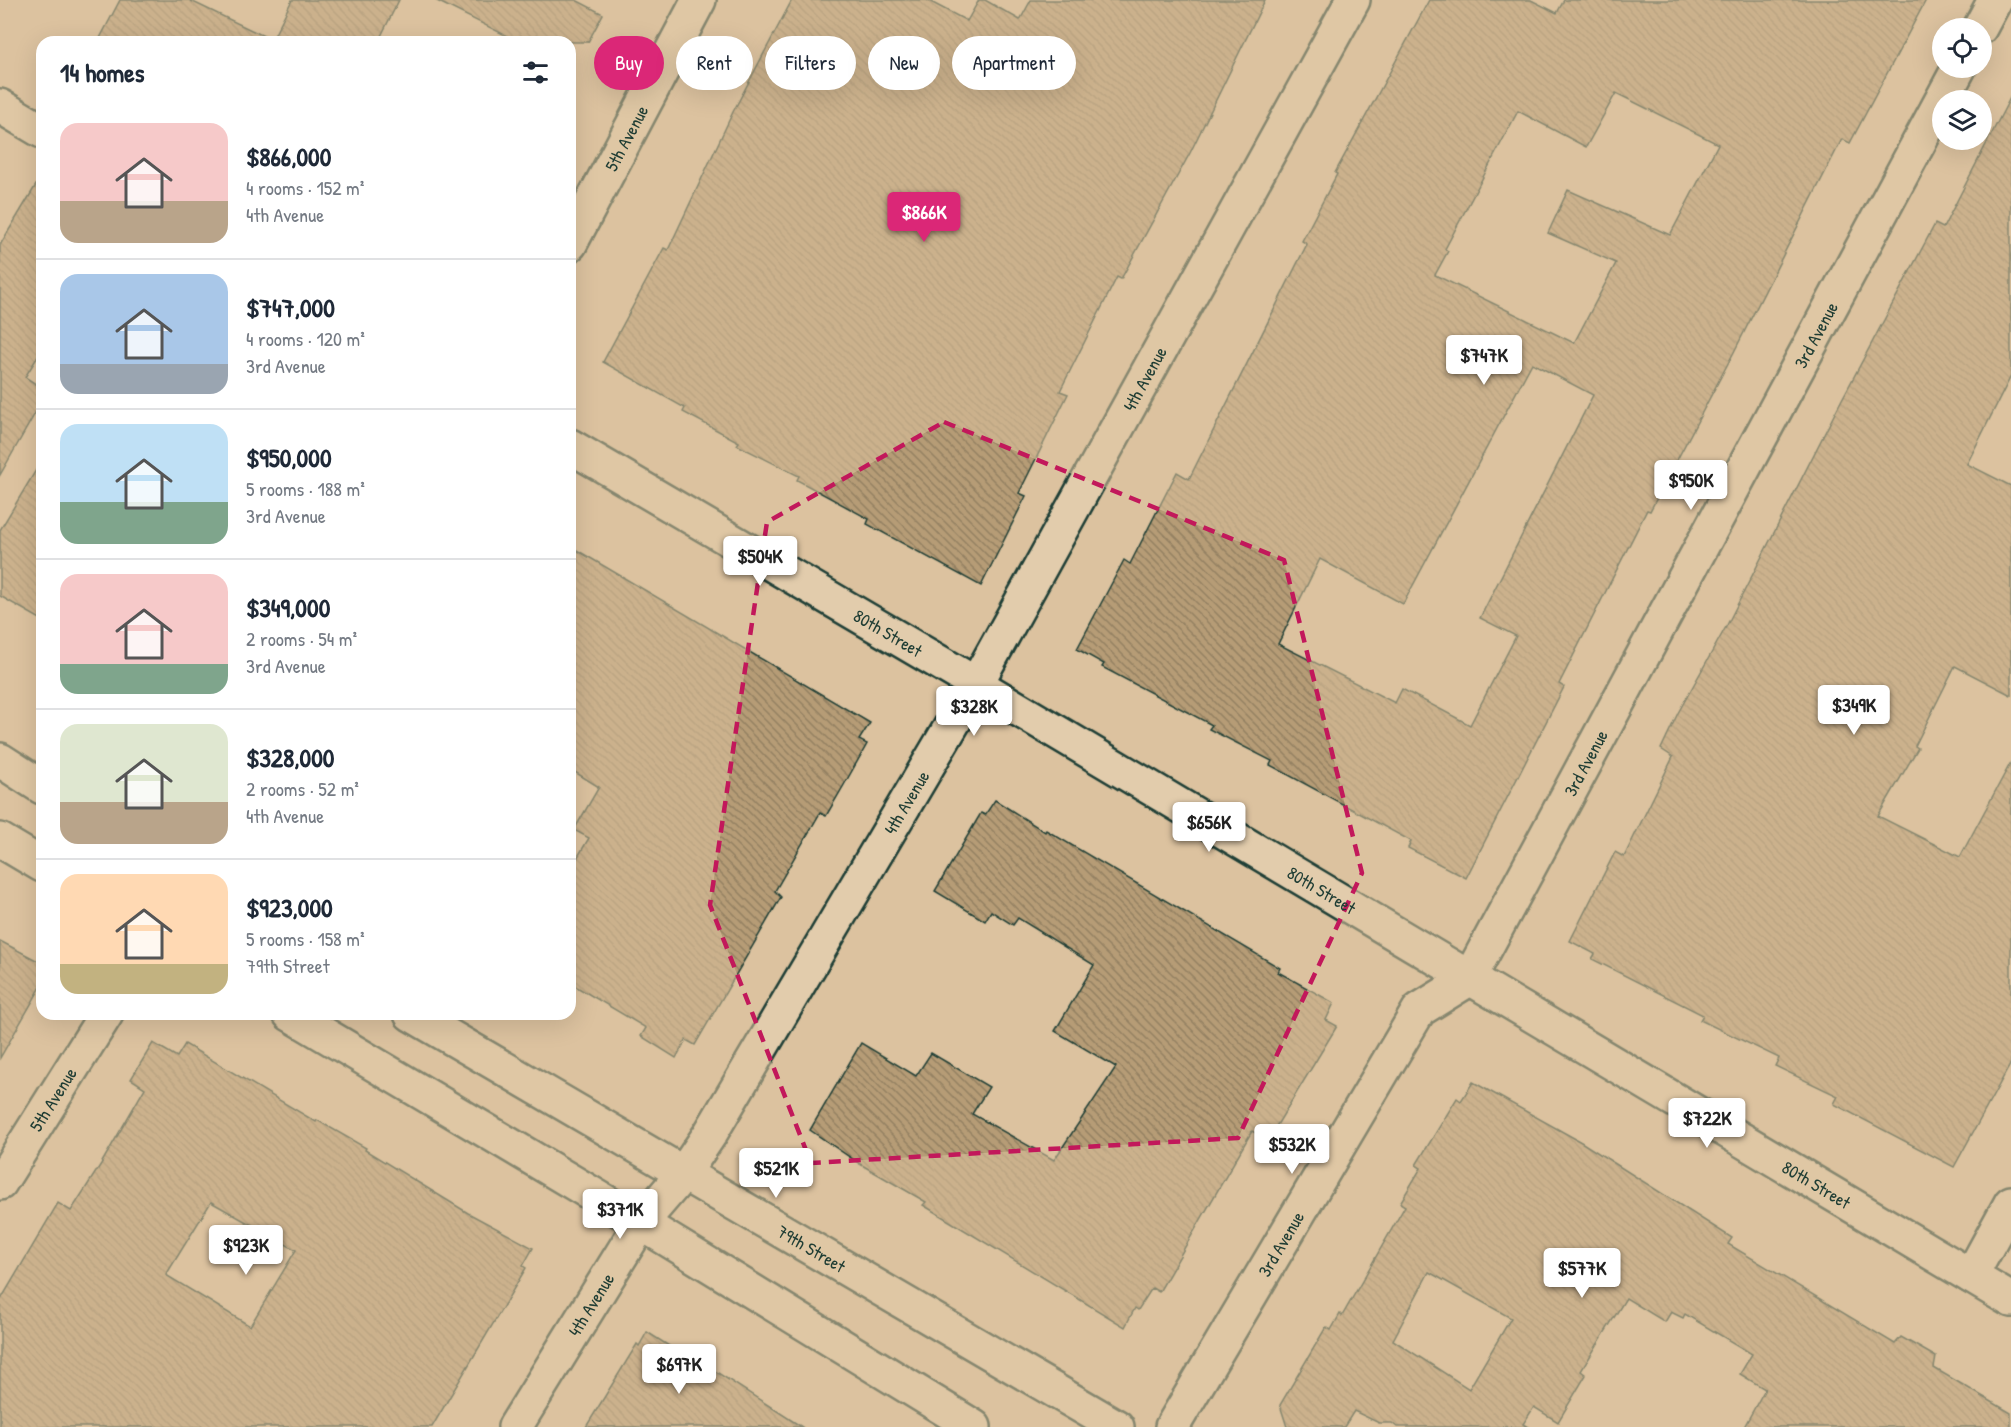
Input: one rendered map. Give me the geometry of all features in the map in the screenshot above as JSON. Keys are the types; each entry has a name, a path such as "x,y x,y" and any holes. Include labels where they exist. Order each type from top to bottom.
{"street":[{"name":"5th Avenue","path":"576,233 699,0"},
{"name":"4th Avenue","path":"515,1427 641,1223 683,1174 710,1134 976,684 1353,0"},
{"path":"1985,18 1995,0"},
{"name":"3rd Avenue","path":"1172,1427 1419,1010 1469,979 1954,78"},
{"path":"0,106 36,127"},
{"name":"80th Street","path":"576,450 976,684 2011,1300"},
{"path":"0,760 36,783"},
{"path":"0,840 36,861"},
{"name":"5th Avenue","path":"0,1183 102,1020"},
{"path":"300,1020 641,1223 974,1427"},
{"name":"79th Street","path":"421,1020 1117,1427"},
{"path":"1971,1276 2011,1203"}],"highlighted area":[{"path":"944,422 1284,560 1362,873 1238,1138 811,1163 710,905 767,522"}],"building":[{"path":"120,0 189,0 264,36 101,36"},
{"path":"292,0 399,0 381,36 274,36"},
{"path":"435,0 576,0 603,14 588,42 576,42 576,36 507,36"},
{"path":"792,0 927,0 967,21 979,0 985,0 1020,20 1031,0 1265,0 1190,153 1121,279 1117,277 1060,391 1068,394 1019,493 1026,496 981,586 867,524 869,519 797,480 799,476 737,445 739,442 683,412 685,408 603,362 664,248 668,250 745,90 753,90 753,74 765,51 765,90 856,90 856,36 773,36"},
{"path":"1429,0 1531,0 1557,13 1564,0 1926,0 1850,143 1842,139 1734,352 1650,511 1647,510 1559,684 1564,687 1466,878 1408,848 1411,841 1270,765 1272,761 1209,729 1212,725 1102,667 1104,664 1077,649 1124,560 1130,564 1177,472 1189,479 1307,244 1302,241 1337,174 1335,173","holes":["1616,93 1718,144 1670,235 1568,190 1548,233 1616,263 1574,343 1435,275 1448,251 1445,249 1518,111 1586,147","1532,363 1593,395 1480,618 1516,636 1470,725 1402,689 1395,703 1278,644 1320,559 1403,604"]},
{"path":"2011,96 2011,376 1967,464 2011,486 2011,695 1955,666 1915,746 1918,748 1878,816 1960,857 2011,762 2011,1063 1954,1167 1834,1104 1838,1096 1775,1066 1779,1058 1700,1020 1703,1015 1592,959 1595,954 1570,941 1615,852 1624,857 1673,757 1661,749 1678,713 1727,625 1840,403 1935,224 1943,228 1983,150 1992,150 1992,133"},
{"path":"36,185 36,360 25,377 36,384 36,412 0,475 0,245"},
{"path":"36,470 36,617 0,596 0,530"},
{"path":"576,550 870,723 859,740 867,744 844,785 826,816 820,813 775,891 781,897 695,1045 686,1040 676,1058 641,1036 646,1028 576,987 576,860 589,838 576,831 576,827 599,787 576,773"},
{"path":"995,800 1045,832 1046,830 1280,968 1278,972 1334,1003 1326,1020 1337,1026 1268,1140 1252,1131 1159,1292 1152,1288 1138,1310 1135,1308 1125,1327 923,1205 926,1202 860,1164 810,1130 861,1043 916,1076 931,1053 989,1087 972,1114 1054,1160 1116,1067 1055,1031 1094,965 1018,918 1013,925 991,911 985,921 935,891 981,813 985,815"},
{"path":"0,941 36,960 36,995 0,1058"},
{"path":"153,1043 177,1057 185,1044 316,1122 317,1120 366,1148 365,1150 468,1213 533,1248 523,1266 526,1268 432,1427 0,1427 0,1301 58,1203 71,1211 101,1164 145,1088 131,1079","holes":["211,1202 296,1250 250,1326 166,1275"]},
{"path":"1473,1082 1581,1142 1732,1238 1728,1244 1895,1344 1901,1337 1936,1357 1934,1368 2011,1413 2011,1427 1744,1427 1765,1389 1740,1374 1752,1354 1685,1314 1683,1318 1671,1312 1665,1322 1626,1298 1581,1371 1586,1375 1558,1422 1534,1407 1523,1424 1528,1427 1397,1427 1392,1423 1379,1423 1354,1411 1344,1427 1287,1427 1280,1405 1326,1327 1331,1330 1340,1314 1342,1316 1405,1206 1400,1203 1421,1168 1416,1165 1457,1098 1461,1101","holes":["1429,1272 1511,1318 1469,1389 1393,1340"]},
{"path":"647,1332 713,1374 715,1371 802,1427 586,1427 637,1344 639,1346"}]}
